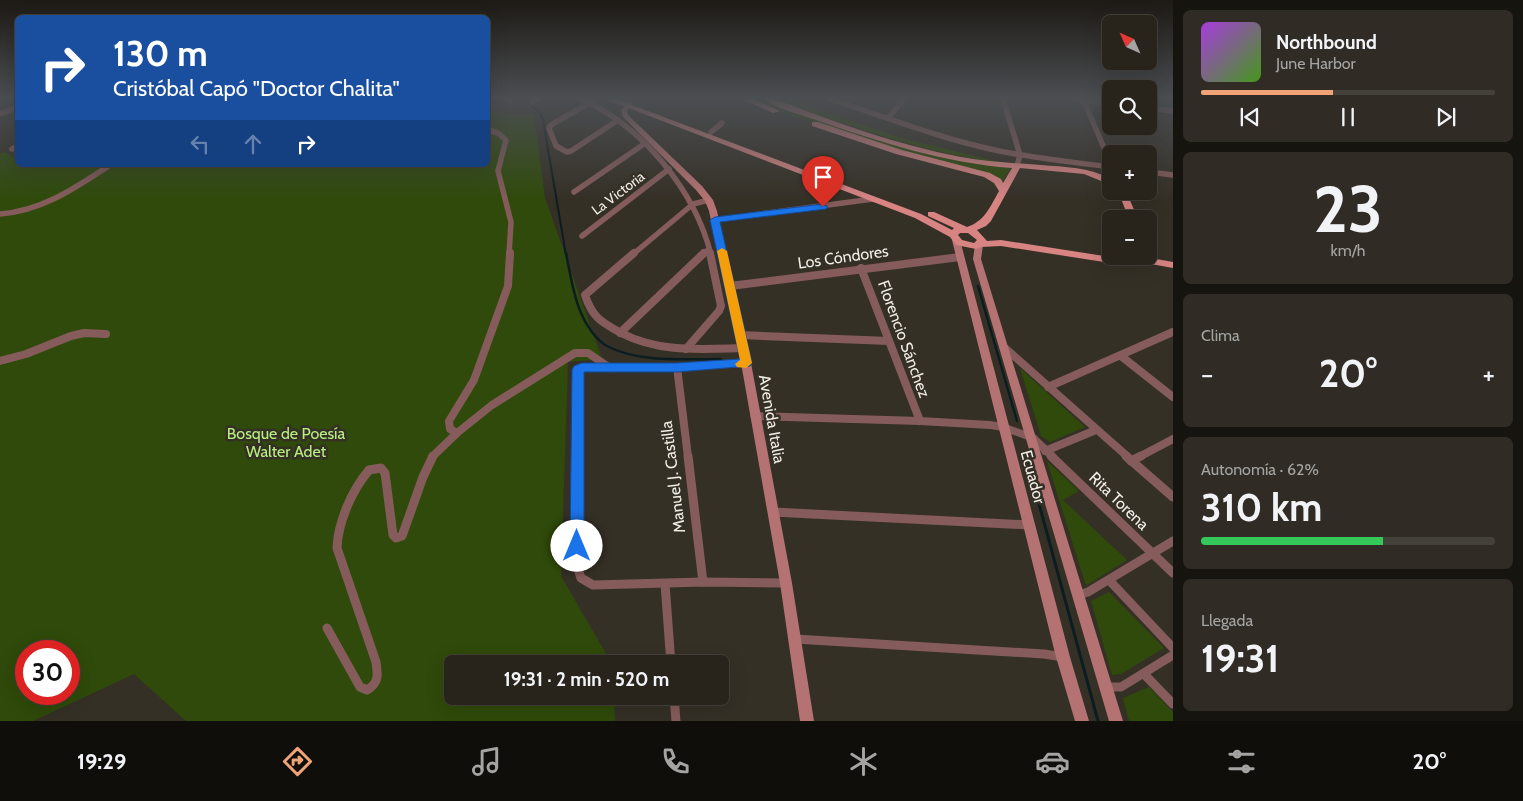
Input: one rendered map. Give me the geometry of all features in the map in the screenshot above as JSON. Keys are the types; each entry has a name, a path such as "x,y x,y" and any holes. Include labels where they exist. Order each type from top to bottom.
{"main road":[{"name":"Avenida Italia","path":"645,133 700,188 709,200 715,220 746,363 796,639 807,721"},
{"path":"698,133 929,221 967,246 1001,244 1102,260"},
{"path":"713,133 924,211 970,231 982,239 979,245"},
{"path":"841,133 899,152 987,175 998,180 1003,190"},
{"path":"866,133 944,156 979,162 1082,172 1102,178"},
{"path":"970,231 988,219 1017,166"},
{"path":"954,238 957,230 970,231 1102,253"},
{"name":"Ecuador","path":"954,238 1063,657 1082,721"},
{"name":"Ecuador","path":"979,245 977,259 1033,438 1116,721"},
{"path":"1157,260 1173,265"}],"street":[{"path":"457,433 450,429 448,421 474,380 508,286 512,222 498,171 506,142 497,133"},
{"path":"551,133 556,146 567,152 598,133"},
{"path":"632,133 669,170 693,204 709,249 721,306 719,311 686,349"},
{"path":"930,133 1020,155 1102,165"},
{"path":"1013,133 1020,155 1017,166"},
{"path":"1097,133 1102,145"},
{"path":"574,192 644,144"},
{"path":"0,214 16,213 46,203 107,167"},
{"name":"La Victoria","path":"582,236 669,170"},
{"path":"1157,173 1173,175"},
{"path":"715,220 873,199"},
{"path":"709,200 693,204 637,249 585,295 593,316 620,333 654,347 672,350 743,348"},
{"path":"620,333 709,249"},
{"name":"Los Cóndores","path":"730,286 960,257"},
{"name":"Florencio Sánchez","path":"861,268 920,421"},
{"path":"1048,387 1173,332"},
{"path":"0,361 26,354 84,333 106,334"},
{"path":"740,335 889,341"},
{"path":"1005,348 1173,497"},
{"path":"327,628 360,687 367,690 374,686 378,670 337,548 339,530 364,476 369,470 381,468 385,473 393,535 396,538 402,536 429,462 457,433 502,398 575,353 588,353 610,368"},
{"path":"1121,356 1173,397"},
{"path":"746,363 677,367 582,368 578,370 577,566 581,578 593,585 703,582 786,583"},
{"name":"Manuel J. Castilla","path":"677,367 703,582"},
{"path":"755,416 920,421 1003,427 1033,438"},
{"path":"1045,451 1096,430"},
{"name":"Rita Torena","path":"1033,438 1173,573"},
{"path":"1131,461 1173,439"},
{"path":"772,512 1029,525"},
{"path":"1078,595 1088,592 1173,541"},
{"path":"1109,580 1173,648"},
{"path":"665,584 670,655"},
{"path":"796,639 1044,654 1063,657"},
{"path":"1107,687 1121,687 1173,655"},
{"path":"1144,674 1173,704"},
{"path":"675,705 676,721"}],"green space":[{"name":"Bosque de Poesía Walter Adet","path":"490,133 536,133 545,198 602,359 568,362 561,576 607,655 444,655 444,705 614,705 615,721 186,721 134,674 80,699 80,640 15,640 15,705 67,705 33,721 0,721 0,153 5,152 15,158 15,167 490,167"},
{"path":"843,133 858,133 947,158 1011,167 1002,183 994,177 880,145"},
{"path":"872,133 886,133 1008,164 948,153"},
{"path":"1020,368 1085,427 1050,442 1041,436"},
{"path":"1047,461 1079,491 1063,500 1127,560 1087,585 1085,583"},
{"path":"1109,592 1164,648 1121,674 1112,675 1091,601"},
{"path":"1149,687 1173,712 1173,721 1129,721 1123,698"}],"waterway":[{"path":"545,133 566,255"},
{"path":"566,253 581,313 592,332 607,346 648,358 721,359"},
{"path":"978,286 1017,421"},
{"path":"1026,456 1098,721"}],"slow traffic":[{"path":"722,251 746,363 741,364"}],"route":[{"path":"577,546 578,370 582,368 677,367 746,363 715,220 823,207"}]}
